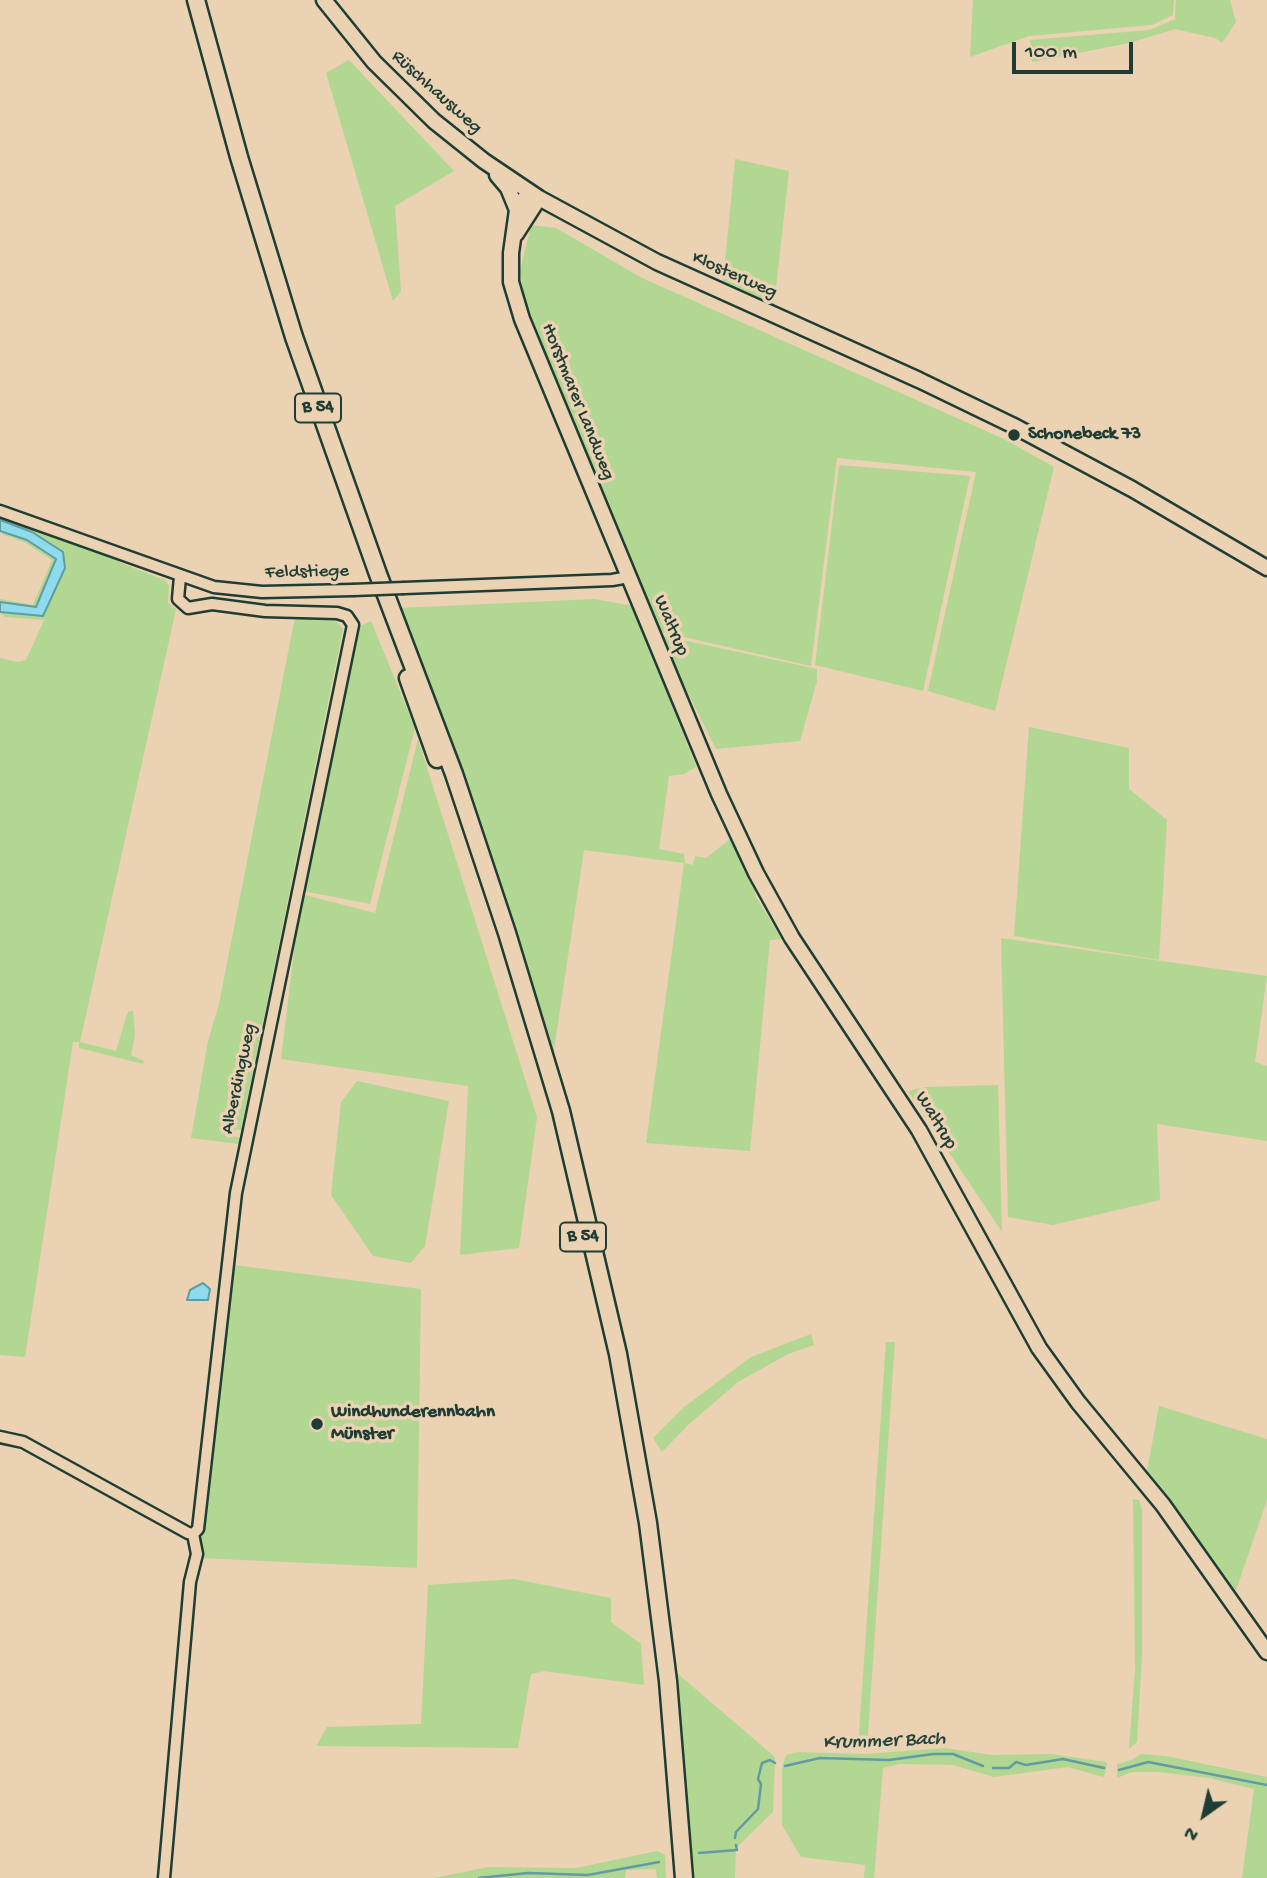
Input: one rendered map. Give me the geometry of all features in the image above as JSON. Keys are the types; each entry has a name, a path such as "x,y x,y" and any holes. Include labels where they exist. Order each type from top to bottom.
{"highway":[{"name":"B 54","path":"189,0 272,291 484,893 562,1151 601,1318 638,1522 658,1676 675,1878"},
{"name":"B 54","path":"196,0 239,157 294,337 378,574 454,774 511,946 564,1124 613,1331 648,1523 668,1681 684,1878"}],"main road":[{"name":"Rüschhausweg","path":"324,0 398,88 484,162 534,195"},
{"path":"484,162 508,188 517,210"},
{"path":"513,238 534,195"},
{"name":"Horstmarer Landweg","path":"534,195 517,210 512,282 522,318 629,577"},
{"name":"Klosterweg","path":"534,195 657,262 942,391 1121,483 1267,568"},
{"name":"Waltrup","path":"629,577 730,819 792,938 919,1130 1015,1307 1050,1364 1163,1505 1267,1652"}],"street":[{"name":"Feldstiege","path":"0,511 180,577 247,591 354,590 612,580 629,577"},
{"name":"Alberdingweg","path":"180,577 178,599 188,608 212,604 265,611 337,613 347,616 353,625 236,1193 200,1519 193,1534"},
{"path":"0,1437 23,1441 193,1534 196,1562 190,1582 164,1878"}],"green space":[{"path":"973,0 1174,0 1173,15 1152,25 1029,36 970,57"},
{"path":"1176,0 1230,0 1236,22 1222,43 1215,38 1175,29 1129,43 1032,62 1030,40 1150,30 1175,19"},
{"path":"349,60 454,171 395,206 401,291 393,301 326,73"},
{"path":"735,159 789,171 774,305 723,282"},
{"path":"531,225 556,228 642,278 1004,439 1054,467 995,711 928,691 976,472 837,458 811,666 657,631 524,299 520,271"},
{"path":"839,465 970,476 923,691 815,665"},
{"path":"0,513 114,556 121,563 164,580 169,585 168,603 176,609 80,1042 116,1051 127,1014 133,1011 135,1036 131,1055 144,1061 143,1064 79,1048 79,1042 73,1042 25,1357 0,1355 0,658 18,662 26,660 44,620 5,617 0,612 43,616 65,568 46,540 0,520"},
{"path":"2,531 27,540 56,559 36,607 32,609 7,605 0,602 0,599 33,605 52,560 26,543 2,534"},
{"path":"595,599 633,606 696,767 684,774 669,776 659,849 684,854 685,863 693,865 695,856 706,858 730,839 750,875 756,897 782,939 770,940 750,1151 646,1143 684,863 584,850 553,1056 517,932 399,608"},
{"path":"295,617 334,619 343,629 241,1130 236,1130 234,1136 240,1138 239,1144 191,1138 208,1041 219,1004"},
{"path":"371,621 415,728 370,904 303,891 356,628"},
{"path":"659,635 817,669 817,681 800,741 716,749"},
{"path":"1029,727 1129,748 1129,789 1167,820 1159,960 1014,936"},
{"path":"418,739 537,1117 519,1248 460,1255 468,1086 281,1059 301,894 375,913"},
{"path":"1001,938 1267,976 1255,1062 1267,1066 1267,1141 1157,1124 1160,1200 1053,1225 1008,1217"},
{"path":"357,1081 449,1101 425,1246 411,1263 373,1256 331,1195 341,1102"},
{"path":"998,1085 1002,1232 908,1091 926,1087"},
{"name":"Windhunderennbahn Münster","path":"234,1265 421,1289 417,1568 198,1558"},
{"path":"811,1334 814,1345 788,1354 738,1382 688,1425 662,1452 653,1438 684,1407 751,1357"},
{"path":"886,1342 895,1342 867,1748 858,1748"},
{"path":"1159,1406 1267,1439 1267,1500 1233,1599 1147,1471"},
{"path":"1133,1499 1139,1500 1142,1509 1142,1655 1137,1742 1129,1749 1135,1669"},
{"path":"514,1579 611,1598 611,1622 641,1644 644,1685 544,1671 531,1674 518,1748 316,1746 327,1727 421,1724 428,1585"},
{"path":"678,1674 775,1757 773,1812 736,1848 735,1878 693,1878"},
{"path":"945,1748 992,1755 1051,1754 1106,1762 1107,1765 1104,1777 1068,1767 994,1777 953,1765 899,1764 883,1768 874,1878 864,1878 865,1865 801,1857 782,1825 782,1767 786,1755 798,1752 866,1754"},
{"path":"1141,1754 1166,1756 1267,1777 1267,1878 1242,1878 1254,1789 1209,1778 1158,1772 1132,1772 1117,1778 1117,1764"},
{"path":"657,1851 665,1855 666,1878 657,1878 656,1869 626,1870 625,1878 434,1878 488,1867 576,1868"}],"water":[{"path":"0,520 32,532 63,552 65,568 43,616 0,612 0,602 36,607 56,559 27,540 0,531"},
{"path":"203,1283 210,1289 208,1300 187,1300 190,1290"}],"waterway":[{"name":"Krummer Bach","path":"785,1766 820,1758 889,1760 933,1754 953,1754 983,1766"},
{"name":"Krummer Bach","path":"993,1768 1009,1768 1016,1762 1026,1765 1063,1759 1104,1768"},
{"name":"Krummer Bach","path":"735,1838 736,1832 758,1809 761,1784 758,1779 762,1763 770,1760 775,1763"},
{"name":"Krummer Bach","path":"1119,1770 1148,1762 1267,1785"},
{"name":"Krummer Bach","path":"699,1853 737,1850 736,1845"},
{"name":"Krummer Bach","path":"479,1878 528,1873 588,1875 659,1862"}],"place":[{"name":"Schonebeck 73","path":"1014,435"},
{"name":"Windhunderennbahn Münster","path":"317,1424"}]}
